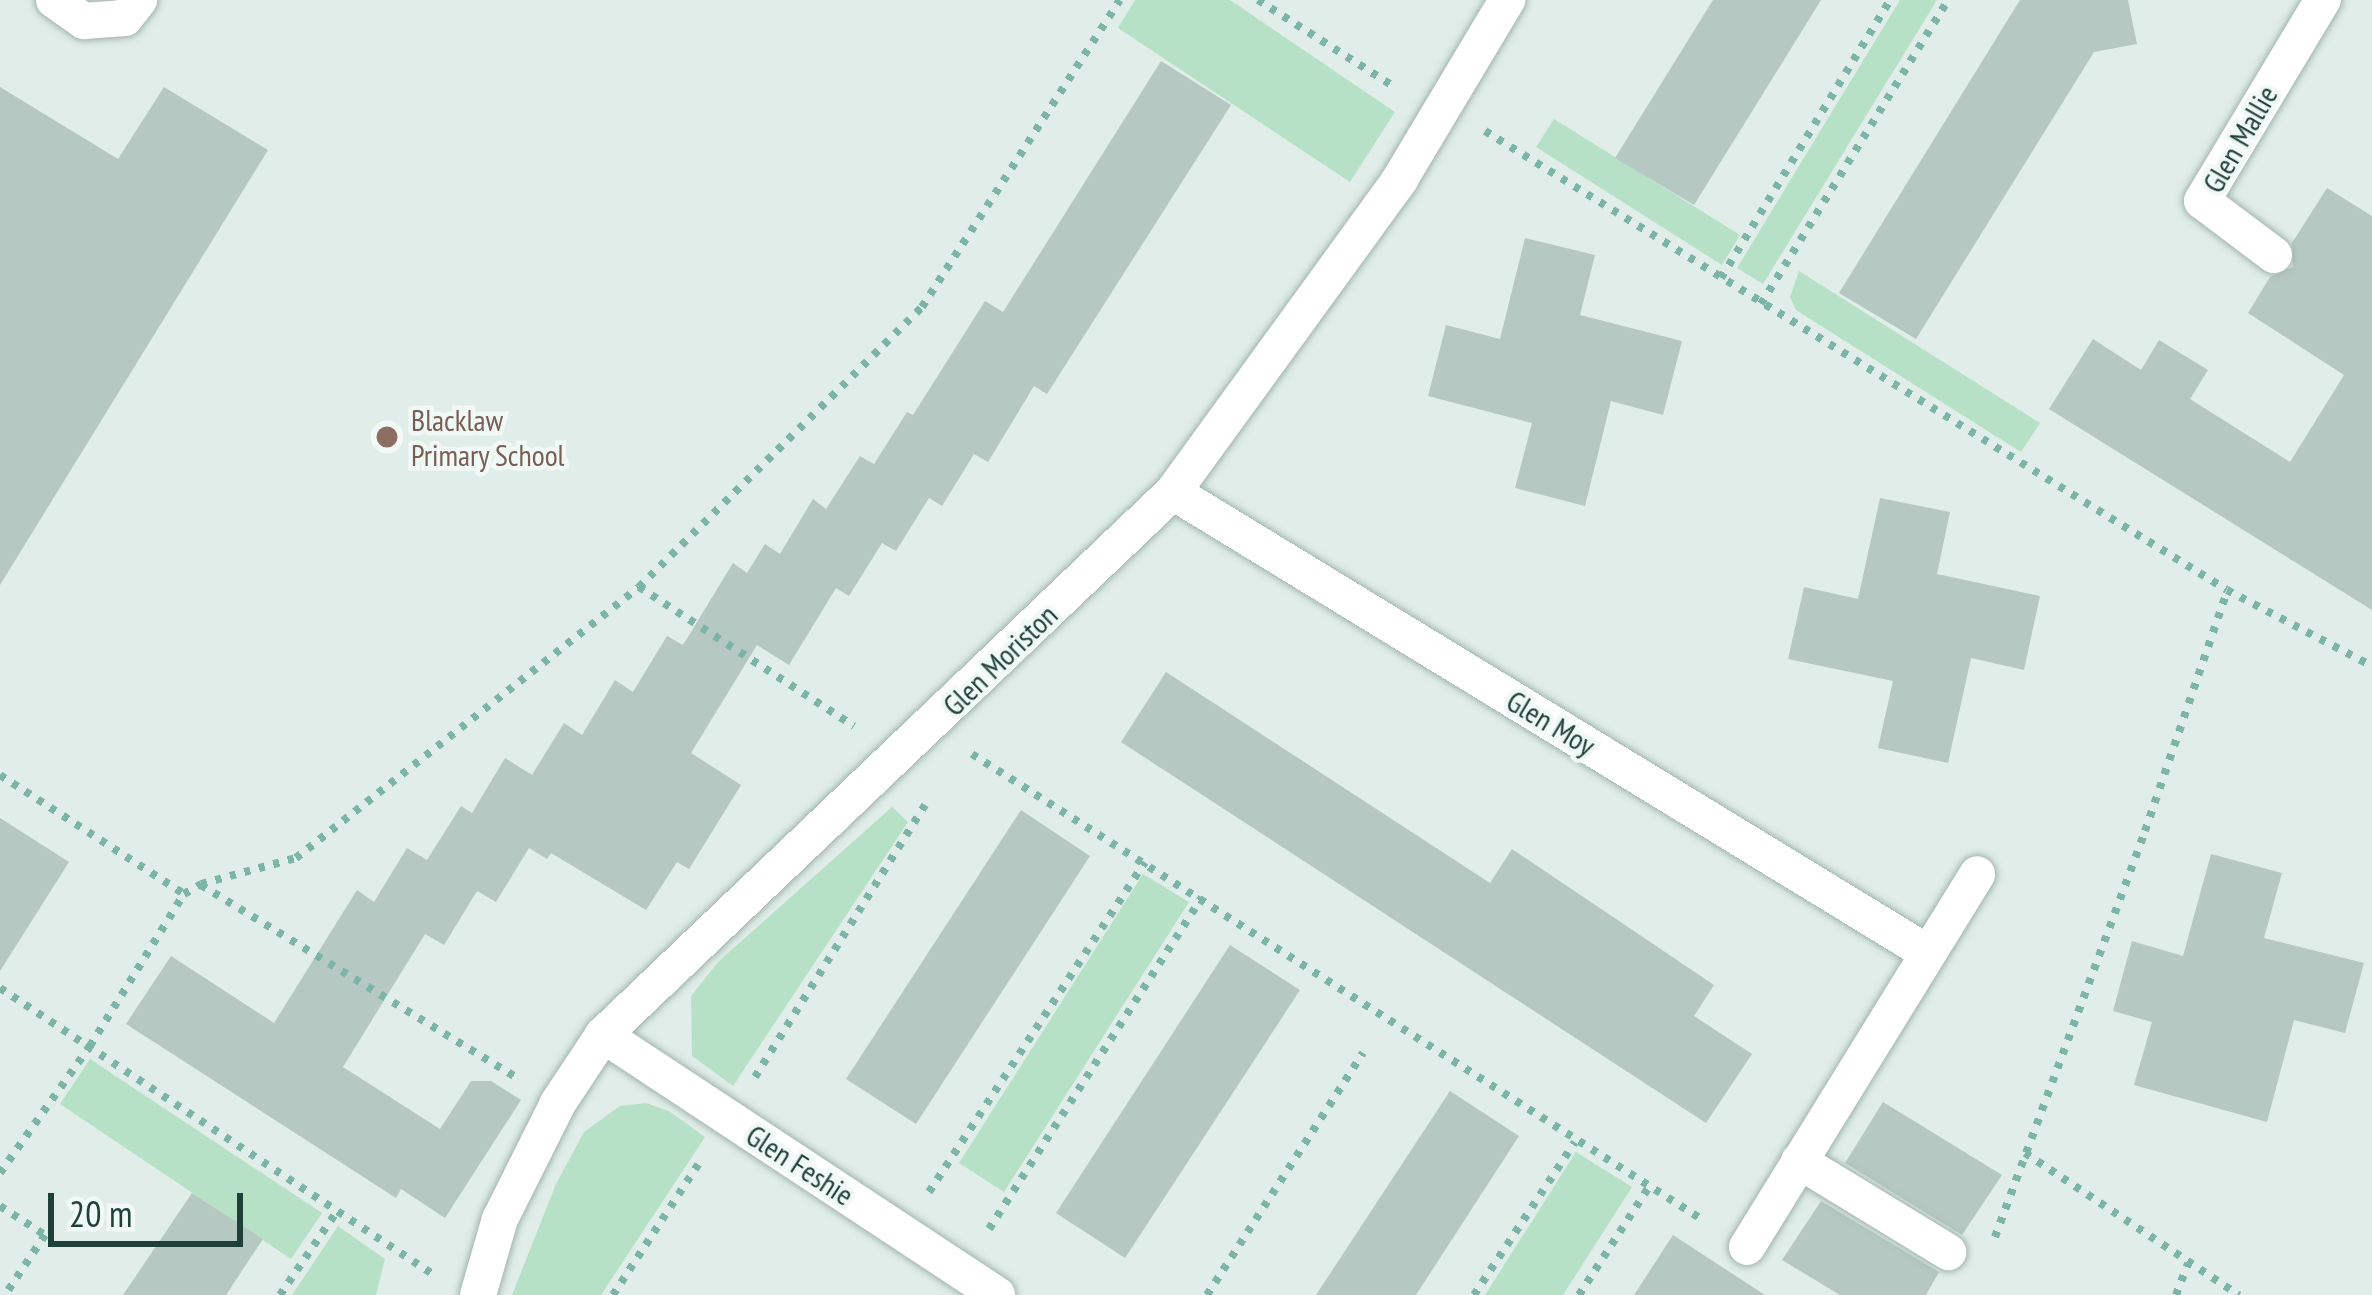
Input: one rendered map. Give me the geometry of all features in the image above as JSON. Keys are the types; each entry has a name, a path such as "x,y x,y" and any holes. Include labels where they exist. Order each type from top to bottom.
{"street":[{"path":"54,0 84,21 125,19 139,0"},
{"name":"Glen Moriston","path":"462,1289 558,1103 603,1036 1173,492 1400,179 1507,0"},
{"name":"Glen Mallie","path":"2274,255 2202,200 2323,0"},
{"name":"Glen Moy","path":"1173,492 1928,953"},
{"path":"1747,1247 1977,874"},
{"name":"Glen Feshie","path":"603,1036 997,1295"},
{"path":"1799,1161 1948,1252"}],"path":[{"path":"0,1173 90,1046 184,895 201,884 296,858 639,587 922,307 1120,0"},
{"path":"1258,0 1436,113 1477,126 2227,590 2372,666"},
{"path":"1720,278 1890,0"},
{"path":"1761,304 1948,0"},
{"path":"639,587 900,756"},
{"path":"1988,1254 2145,831 2227,590"},
{"path":"930,728 1747,1247"},
{"path":"0,775 184,895"},
{"path":"613,1295 937,787"},
{"path":"903,1233 1145,862"},
{"path":"201,884 558,1103"},
{"path":"961,1271 1202,897"},
{"path":"0,988 335,1214 462,1289"},
{"path":"1207,1295 1364,1053"},
{"path":"1474,1295 1575,1142"},
{"path":"2025,1153 2239,1295"},
{"path":"1579,1295 1649,1187"},
{"path":"0,1206 45,1234 4,1295"},
{"path":"280,1295 335,1214"},
{"path":"2176,1295 2188,1263"}],"green space":[{"path":"1135,0 1230,0 1395,112 1350,182 1118,28"},
{"path":"1900,0 1937,0 1763,284 1737,268"},
{"path":"1554,119 1740,235 1722,265 1536,147"},
{"path":"1799,271 2040,423 2021,452 1796,310 1790,297"},
{"path":"892,807 908,822 733,1086 692,1056 691,996 718,962"},
{"path":"1143,874 1189,902 1004,1192 959,1163"},
{"path":"90,1059 322,1213 291,1259 60,1104"},
{"path":"646,1103 669,1111 705,1137 601,1295 512,1295 556,1184 584,1132 620,1106"},
{"path":"1576,1152 1632,1187 1563,1295 1485,1295"},
{"path":"338,1226 385,1259 376,1295 292,1295"}],"building":[{"path":"1713,0 1821,0 1694,205 1615,158"},
{"path":"2020,0 2128,0 2137,44 2094,52 1916,339 1839,293"},
{"path":"1161,61 1231,105 1047,394 1034,386 988,462 974,454 942,506 929,498 896,551 882,543 849,596 836,588 789,665 757,645 691,753 741,785 689,869 677,862 646,910 551,853 547,859 529,848 496,902 477,891 444,945 425,934 343,1067 440,1129 471,1081 491,1081 521,1100 445,1218 401,1189 396,1198 126,1024 171,956 274,1023 357,890 374,902 407,848 427,860 461,806 472,813 505,758 532,775 564,723 582,735 615,680 633,692 667,636 683,645 733,563 747,573 765,544 780,554 813,499 826,509 860,456 874,464 907,412 913,415 985,301 1003,312"},
{"path":"0,87 118,159 164,87 268,150 0,585"},
{"path":"2327,188 2372,216 2372,610 2049,409 2093,339 2141,370 2159,340 2208,370 2190,399 2290,462 2344,375 2248,313 2270,277 2293,267 2292,243"},
{"path":"1525,238 1595,255 1580,315 1682,341 1663,415 1611,401 1585,506 1515,488 1532,423 1428,396 1446,325 1500,339"},
{"path":"1880,498 1950,512 1937,574 2040,596 2024,670 1971,658 1948,763 1878,748 1893,681 1788,659 1804,587 1858,599"},
{"path":"1166,672 1490,883 1512,849 1714,985 1694,1016 1752,1054 1706,1123 1121,742"},
{"path":"1021,810 1090,856 916,1124 846,1079"},
{"path":"0,818 69,862 0,971"},
{"path":"2211,854 2282,873 2264,938 2364,963 2345,1033 2294,1020 2267,1122 2134,1085 2152,1022 2113,1011 2132,941 2183,956"},
{"path":"1230,945 1300,990 1125,1258 1056,1213"},
{"path":"1450,1091 1519,1136 1416,1295 1316,1295"},
{"path":"1883,1102 2002,1175 1962,1235 1845,1163"},
{"path":"192,1193 263,1239 226,1295 123,1295"},
{"path":"1821,1201 1939,1272 1926,1295 1840,1295 1782,1260"},
{"path":"1673,1235 1765,1295 1634,1295"}],"place":[{"name":"Blacklaw Primary School","path":"387,437"}]}
